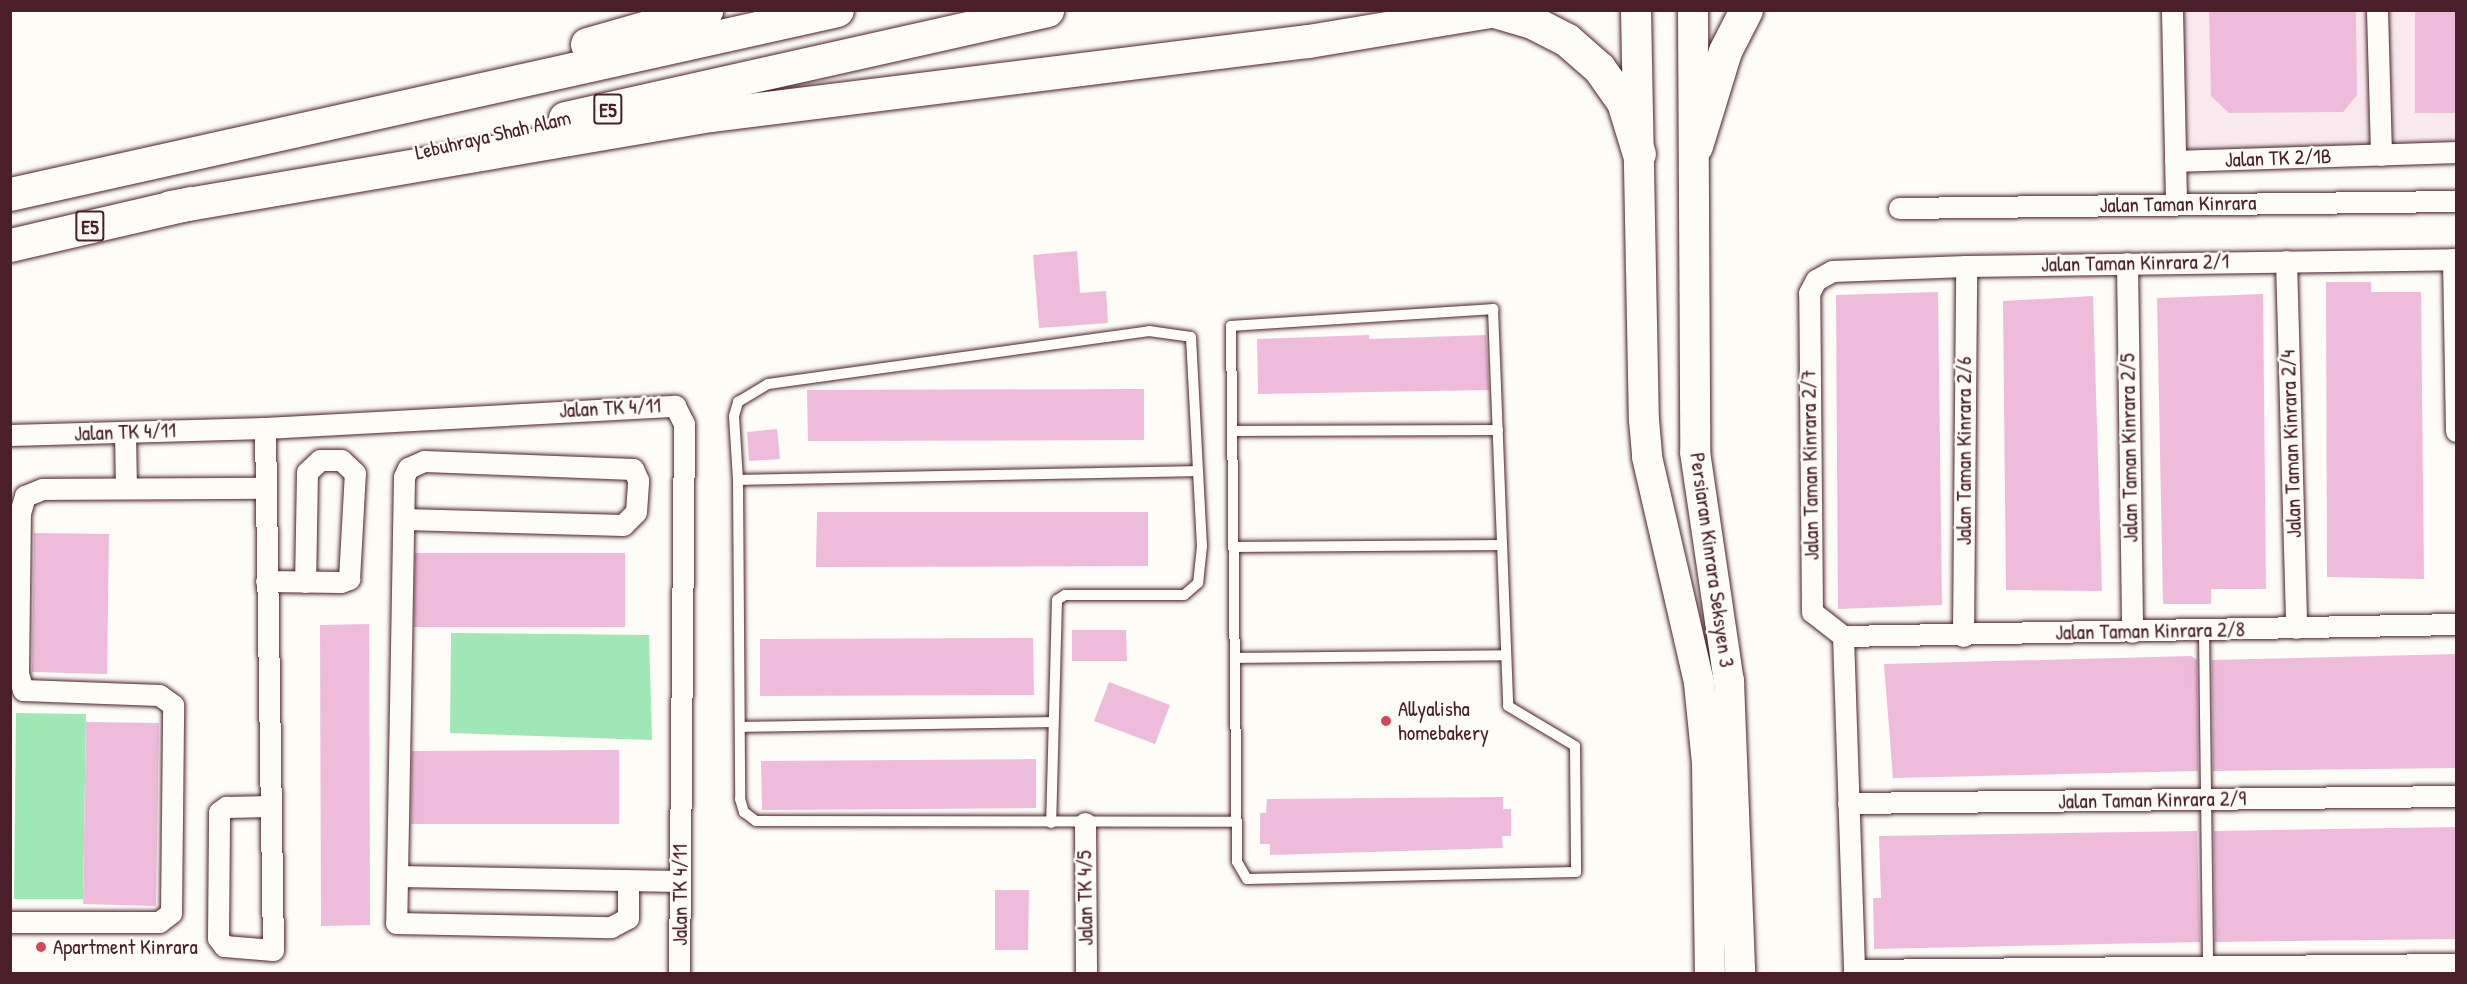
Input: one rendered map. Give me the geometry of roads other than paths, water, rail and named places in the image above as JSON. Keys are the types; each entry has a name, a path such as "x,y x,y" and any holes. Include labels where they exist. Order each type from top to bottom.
{"highway":[{"path":"356,116 706,10"},
{"name":"E5","path":"10,194 837,10"},
{"name":"Lebuhraya Shah Alam","path":"10,245 1047,10"},
{"path":"1696,146 1725,51 1746,10"},
{"path":"170,207 710,115 1308,41 1495,11 1532,22 1568,40 1599,68 1623,102 1639,154"}],"main road":[{"name":"Persiaran Kinrara Seksyen 3","path":"1636,10 1644,420 1647,457 1699,683 1707,763 1710,974"},
{"name":"Persiaran Kinrara Seksyen 3","path":"1693,10 1696,146 1695,452 1729,681 1740,974"}],"street":[{"path":"2172,10 2176,203"},
{"path":"2377,10 2381,154"},
{"name":"Jalan TK 2/1B","path":"2175,161 2457,152"},
{"name":"Jalan Taman Kinrara","path":"1899,208 2457,201"},
{"path":"2455,259 2457,431"},
{"name":"Jalan Taman Kinrara 2/1","path":"1816,280 1832,271 1966,266 2455,259"},
{"name":"Jalan Taman Kinrara 2/4","path":"2286,261 2296,628"},
{"name":"Jalan Taman Kinrara 2/5","path":"2127,264 2132,632"},
{"name":"Jalan Taman Kinrara 2/6","path":"1963,636 1966,266"},
{"name":"Jalan Taman Kinrara 2/7","path":"1816,280 1809,293 1812,612 1843,636"},
{"name":"Jalan TK 4/11","path":"10,435 265,428 667,403 682,412 679,974"},
{"path":"265,428 273,950 224,946 218,938 219,812 226,807 270,806"},
{"path":"124,432 126,488"},
{"path":"266,581 305,582 341,582 354,570 355,473 341,460 320,460 307,472 305,582"},
{"path":"404,519 623,525 636,512 638,480 623,465 424,461 408,468 404,477 396,922 611,927 628,918 628,881"},
{"path":"10,922 159,922 171,913 170,698 32,693 19,683 14,661 20,513 25,496 42,489 265,488"},
{"name":"Jalan Taman Kinrara 2/8","path":"1843,636 1963,636 2457,624"},
{"path":"1843,636 1854,972 2208,970 2457,964"},
{"name":"Jalan Taman Kinrara 2/9","path":"1848,803 2457,796"},
{"name":"Jalan TK 4/5","path":"1085,823 1086,974"},
{"path":"397,876 680,881"}],"lane":[{"path":"1494,309 1500,545 1508,705 1575,746 1576,872 1247,879 1237,862 1232,431 1231,326 1494,309"},
{"path":"1051,823 1051,723 1057,600 1065,595 1184,595 1198,583 1195,347 1191,337 1173,331 768,384 747,391 736,409 741,798 744,812 756,821 1051,823 1236,822"},
{"path":"1232,431 1498,429"},
{"path":"738,480 1198,471"},
{"path":"1234,547 1500,545"},
{"path":"2204,630 2208,970"},
{"path":"1235,658 1504,655"},
{"path":"740,726 1051,723"}],"place":[{"name":"Allyalisha homebakery","path":"1386,721"},
{"name":"Apartment Kinrara","path":"41,947"}]}
